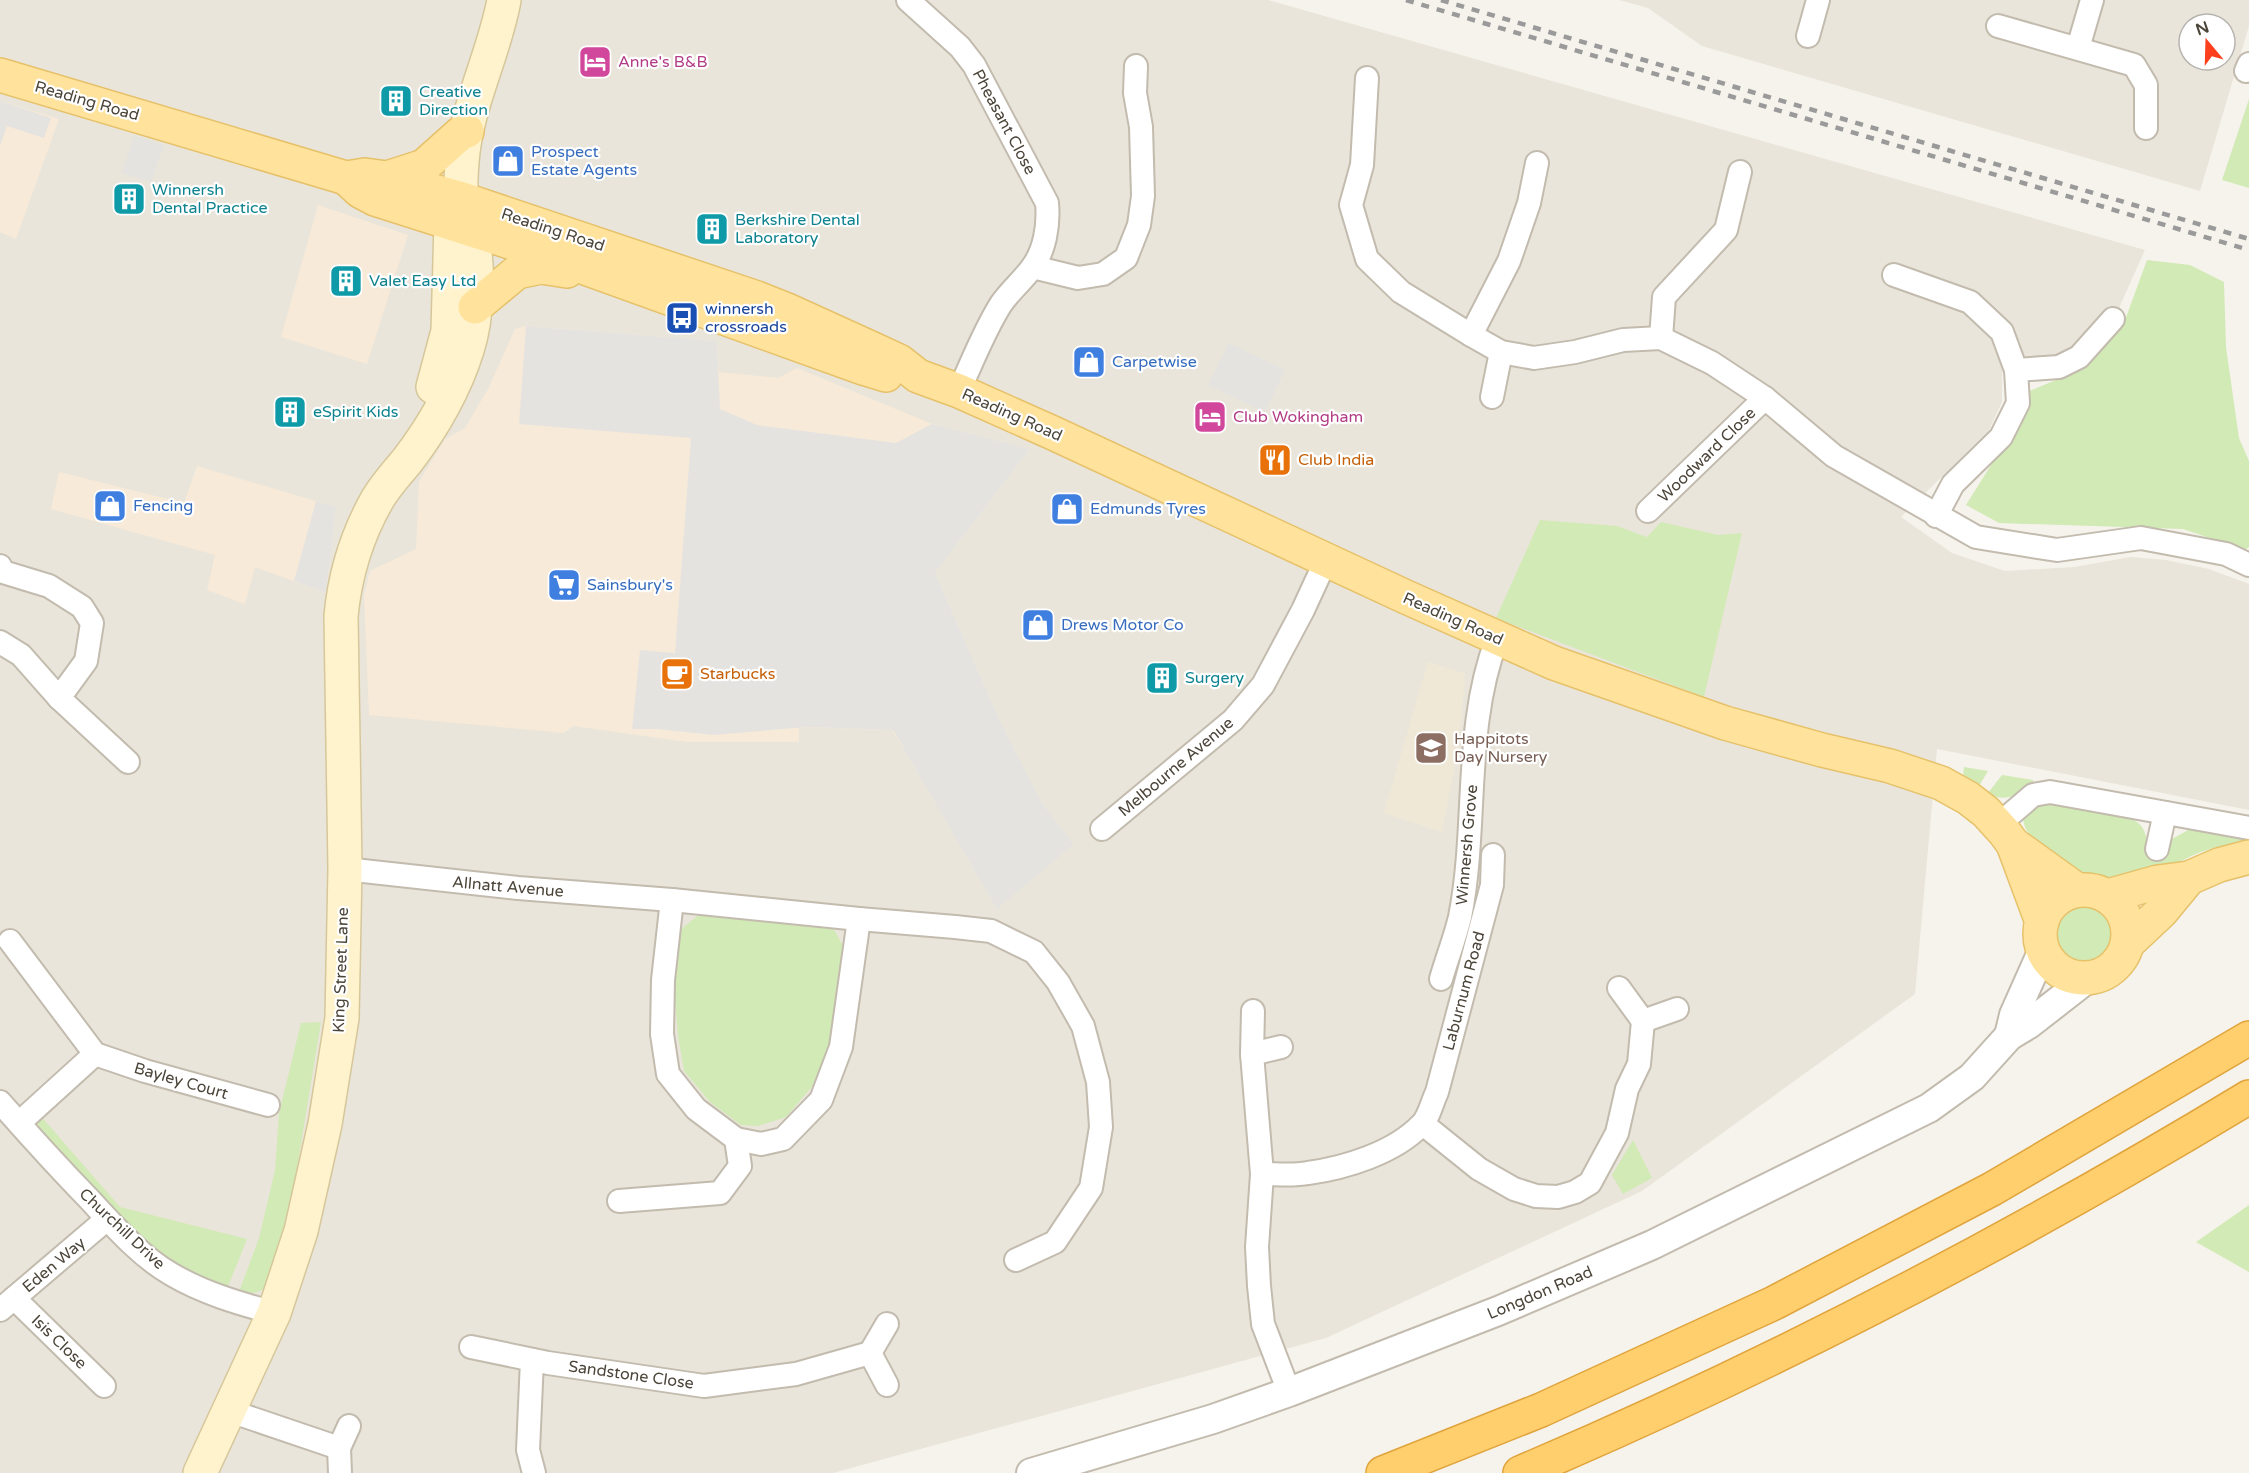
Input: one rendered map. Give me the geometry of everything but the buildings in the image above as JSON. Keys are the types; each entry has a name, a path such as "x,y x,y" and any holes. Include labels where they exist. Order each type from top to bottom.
{"highway":[{"path":"1383,1473 1540,1410 1774,1303 1992,1189 2249,1038"},
{"path":"1520,1473 1621,1430 1845,1323 2068,1204 2249,1097"}],"main road":[{"path":"462,218 462,159 467,131 498,31 504,0"},
{"name":"Reading Road","path":"0,75 346,178 365,175 387,178 518,245 863,368 890,376 918,376"},
{"path":"387,178 424,166 461,133 467,131"},
{"name":"Reading Road","path":"346,178 360,191 375,200 462,218 787,310 899,361 918,376 959,391 1321,568 1585,675 1696,714 1804,745 1890,766 1941,783 1968,798 2006,835 2077,890"},
{"name":"King Street Lane","path":"200,1473 274,1313 301,1231 325,1124 342,1018 345,869 341,616 343,588 350,559 360,533 382,493 438,416 458,376 472,334 476,259 462,218"},
{"name":"King Street Lane","path":"407,460 440,365 448,331 462,218"},
{"path":"475,307 508,277 525,269 541,267 562,271 595,272"},
{"name":"Reading Road","path":"2006,835 2042,936"},
{"path":"2108,896 2158,882 2189,878 2219,865 2249,857"},
{"path":"2128,943 2161,912 2189,878"},
{"path":"2077,890 2096,891 2108,896 2120,907 2129,930 2126,950 2116,965 2100,976 2078,978 2061,972 2049,961 2042,936 2054,901 2068,892 2077,890"}],"street":[{"name":"Pheasant Close","path":"908,0 960,47 974,65 1047,203 1048,220 1044,242 1033,267 1001,304 959,391"},
{"path":"1808,36 1818,0"},
{"path":"2078,48 2092,0"},
{"path":"1998,26 2134,65 2146,85 2146,128"},
{"path":"1033,267 1078,278 1103,274 1126,258 1139,225 1143,196 1141,127 1135,93 1136,66"},
{"name":"Woodward Close","path":"1367,78 1362,165 1351,205 1367,260 1401,292 1501,352 1534,358 1575,352 1623,340 1661,338 1712,363 1765,398 1834,456 1976,537 2057,550 2141,538 2226,554 2249,565"},
{"path":"1471,335 1509,261 1529,202 1537,162"},
{"path":"1661,338 1664,297 1726,230 1740,172"},
{"path":"1894,275 1970,302 2002,332 2016,370 2018,403 2001,438 1953,484 1936,516"},
{"path":"2016,370 2059,367 2079,357 2113,319"},
{"path":"1492,397 1501,352"},
{"name":"Woodward Close","path":"1648,511 1765,398"},
{"name":"Melbourne Avenue","path":"1102,829 1233,720 1263,685 1321,568"},
{"path":"1,571 49,586 82,607 92,623 86,662 59,698"},
{"name":"Winnersh Grove","path":"1441,979 1460,918 1476,735 1483,684 1497,639"},
{"path":"0,642 21,656 59,698 128,762"},
{"path":"2006,835 2024,801 2042,792 2249,828"},
{"path":"2157,849 2165,813"},
{"name":"Laburnum Road","path":"1262,1174 1308,1174 1359,1161 1403,1140 1423,1124 1437,1092 1492,885 1493,855"},
{"name":"Allnatt Avenue","path":"345,869 518,888 955,927 992,932 1034,952 1058,982 1083,1026 1098,1082 1101,1127 1091,1188 1058,1247 1016,1260"},
{"path":"672,900 663,980 662,1034 669,1074 696,1109 736,1139 760,1144 783,1139 821,1100 842,1047 859,919"},
{"name":"Longdon Road","path":"2009,1036 2014,1015 2042,936"},
{"path":"10,941 94,1054 19,1123"},
{"name":"Longdon Road","path":"1031,1473 1213,1419 1289,1392 1399,1351 1652,1245 1929,1108 1972,1077 2009,1036 2029,1024 2088,978"},
{"path":"1423,1124 1479,1169 1514,1189 1536,1196 1558,1197 1575,1192 1590,1183 1617,1133 1627,1089 1639,1064 1643,1021 1619,988"},
{"path":"1643,1021 1677,1009"},
{"path":"1253,1011 1252,1054 1262,1174 1257,1247 1263,1324 1289,1392"},
{"path":"1252,1054 1281,1047"},
{"name":"Bayley Court","path":"94,1054 145,1071 268,1105"},
{"name":"Churchill Drive","path":"0,1102 107,1220 170,1274 214,1294 274,1313"},
{"path":"619,1201 720,1193 740,1166 736,1139"},
{"name":"Eden Way","path":"7,1304 107,1220"},
{"name":"Isis Close","path":"7,1304 105,1389"},
{"path":"887,1324 870,1353 887,1385"},
{"name":"Sandstone Close","path":"471,1347 532,1360 704,1386 796,1374 870,1353"},
{"path":"532,1360 528,1450 534,1473"},
{"path":"230,1411 339,1448"},
{"path":"340,1473 339,1448 350,1426"}],"shaded area":[{"path":"0,0 1268,0 2145,250 2119,308 2077,349 2050,359 2002,365 2002,402 1989,430 1901,517 1952,553 2005,571 2074,567 2131,557 2166,560 2209,569 2249,584 2249,810 1937,749 1915,994 1642,1191 1326,1338 833,1473 0,1473"},
{"path":"1619,0 2249,0 2249,26 2237,66 2237,12 2177,12 2177,72 2235,72 2200,191 1702,46 1648,8"},
{"path":"0,101 59,119 16,239 0,232"},
{"path":"0,101 51,118 44,138 7,126 0,146"},
{"path":"134,136 164,145 151,182 122,173"},
{"path":"318,205 408,235 367,364 281,337"},
{"path":"526,326 717,341 719,372 778,378 797,368 932,424 1030,449 935,573 1001,723 1042,803 1074,844 903,748 892,730 799,727 799,742 687,742 573,726 564,733 369,715 364,595 370,571 416,549 419,482 445,439 465,428 489,387 515,329"},
{"path":"526,326 717,341 720,409 757,425 896,443 932,424 1030,449 935,573 1001,723 1042,803 1074,844 997,909 893,730 806,727 714,735 658,729 632,729 640,650 675,653 691,438 519,424"},
{"path":"1229,343 1285,370 1265,412 1208,385"},
{"path":"197,466 336,507 326,593 255,567 245,604 207,590 215,555 51,509 59,472 184,503"},
{"path":"316,501 336,507 326,593 294,581"},
{"name":"Happitots Day Nursery","path":"1428,662 1465,674 1459,743 1442,832 1384,813"}],"green space":[{"path":"2249,99 2249,188 2222,180"},
{"path":"2147,260 2190,265 2224,282 2226,347 2239,438 2249,461 2249,547 2245,550 2183,529 1999,523 1966,505 2026,409 2027,392 2082,369 2124,323"},
{"path":"1540,520 1617,526 1647,537 1661,522 1718,535 1742,533 1704,697 1496,618"},
{"path":"1964,767 1988,771 1979,786 1963,776"},
{"path":"2002,775 2033,780 2034,785 2006,798 1988,793"},
{"path":"2044,798 2130,818 2143,829 2149,856 2161,859 2170,840 2190,829 2249,838 2249,841 2209,849 2166,868 2132,878 2117,880 2088,877 2060,863 2037,843 2024,825 2023,814"},
{"path":"2084,905 2101,910 2109,918 2114,935 2109,952 2101,960 2084,965 2067,960 2059,952 2054,935 2059,918 2067,910"},
{"path":"705,910 831,924 848,955 835,1041 816,1082 786,1117 758,1126 741,1125 710,1102 684,1071 678,1036 674,986 680,930"},
{"path":"321,1022 289,1217 267,1288 245,1294 240,1289 259,1238 275,1170 279,1113 301,1023"},
{"path":"39,1114 120,1207 247,1239 227,1289 178,1268 164,1259 112,1210 39,1128 36,1121"},
{"path":"1633,1140 1652,1178 1623,1194 1612,1175"},
{"path":"2249,1205 2249,1272 2196,1242"}],"railway":[{"path":"1406,0 2249,250"},
{"path":"1441,0 2249,239"}],"place":[{"name":"Anne's B&B","path":"595,62"},
{"name":"Creative Direction","path":"396,101"},
{"name":"Prospect Estate Agents","path":"508,161"},
{"name":"Winnersh Dental Practice","path":"129,199"},
{"name":"Berkshire Dental Laboratory","path":"712,229"},
{"name":"Valet Easy Ltd","path":"346,281"},
{"name":"winnersh crossroads","path":"682,318"},
{"name":"Carpetwise","path":"1089,362"},
{"name":"eSpirit Kids","path":"290,412"},
{"name":"Club Wokingham","path":"1210,417"},
{"name":"Club India","path":"1275,460"},
{"name":"Fencing","path":"110,506"},
{"name":"Edmunds Tyres","path":"1067,509"},
{"name":"Sainsbury's","path":"564,585"},
{"name":"Drews Motor Co","path":"1038,625"},
{"name":"Starbucks","path":"677,674"},
{"name":"Surgery","path":"1162,678"},
{"name":"Happitots Day Nursery","path":"1431,748"}]}
